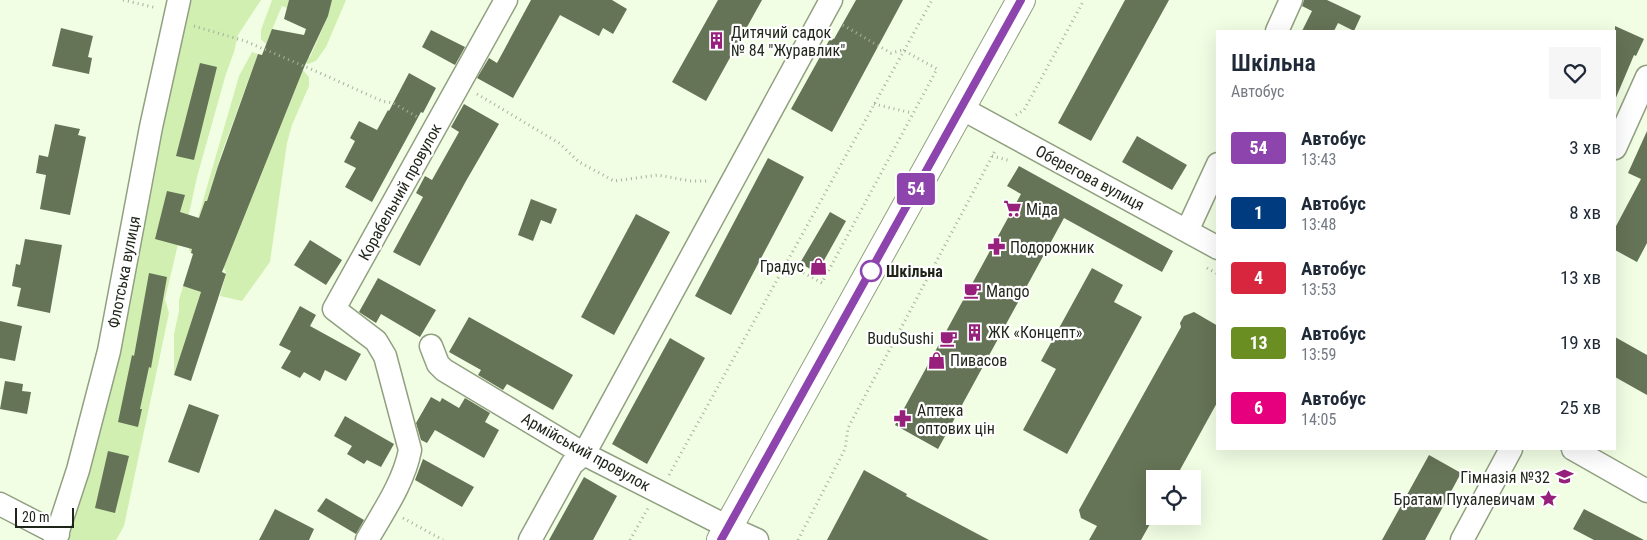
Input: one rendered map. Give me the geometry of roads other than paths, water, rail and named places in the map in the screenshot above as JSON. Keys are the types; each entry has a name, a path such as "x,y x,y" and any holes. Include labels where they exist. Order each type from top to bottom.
{"highway":[{"path":"724,534 1021,0"}],"street":[{"name":"Корабельний провулок","path":"367,540 408,465 410,450 385,356 376,340 334,309 506,0"},
{"path":"1277,30 1291,0"},
{"name":"Флотська вулиця","path":"57,537 78,470 109,351 152,127 178,6"},
{"path":"530,540 572,464 584,454 827,7"},
{"path":"1616,146 1647,77"},
{"name":"Оберегова вулиця","path":"961,108 1216,247"},
{"path":"1187,231 1216,168"},
{"name":"Армійський провулок","path":"431,346 438,364 444,370 584,454 657,492 724,534 757,540"},
{"path":"1462,540 1510,450"},
{"path":"1575,450 1647,491"},
{"path":"0,504 57,537"}],"place":[{"name":"Дитячий садок № 84 \"Журавлик\"","path":"717,41"},
{"name":"Міда","path":"1012,209"},
{"name":"Подорожник","path":"996,247"},
{"name":"Градус","path":"818,266"},
{"name":"Шкільна","path":"871,271"},
{"name":"Mango","path":"972,291"},
{"name":"ЖК «Концепт»","path":"974,332"},
{"name":"BuduSushi","path":"948,338"},
{"name":"Пивасов","path":"936,360"},
{"name":"Аптека оптових цін","path":"903,419"},
{"name":"Гімназія №32","path":"1564,477"},
{"name":"Братам Пухалевичам","path":"1549,499"}]}
